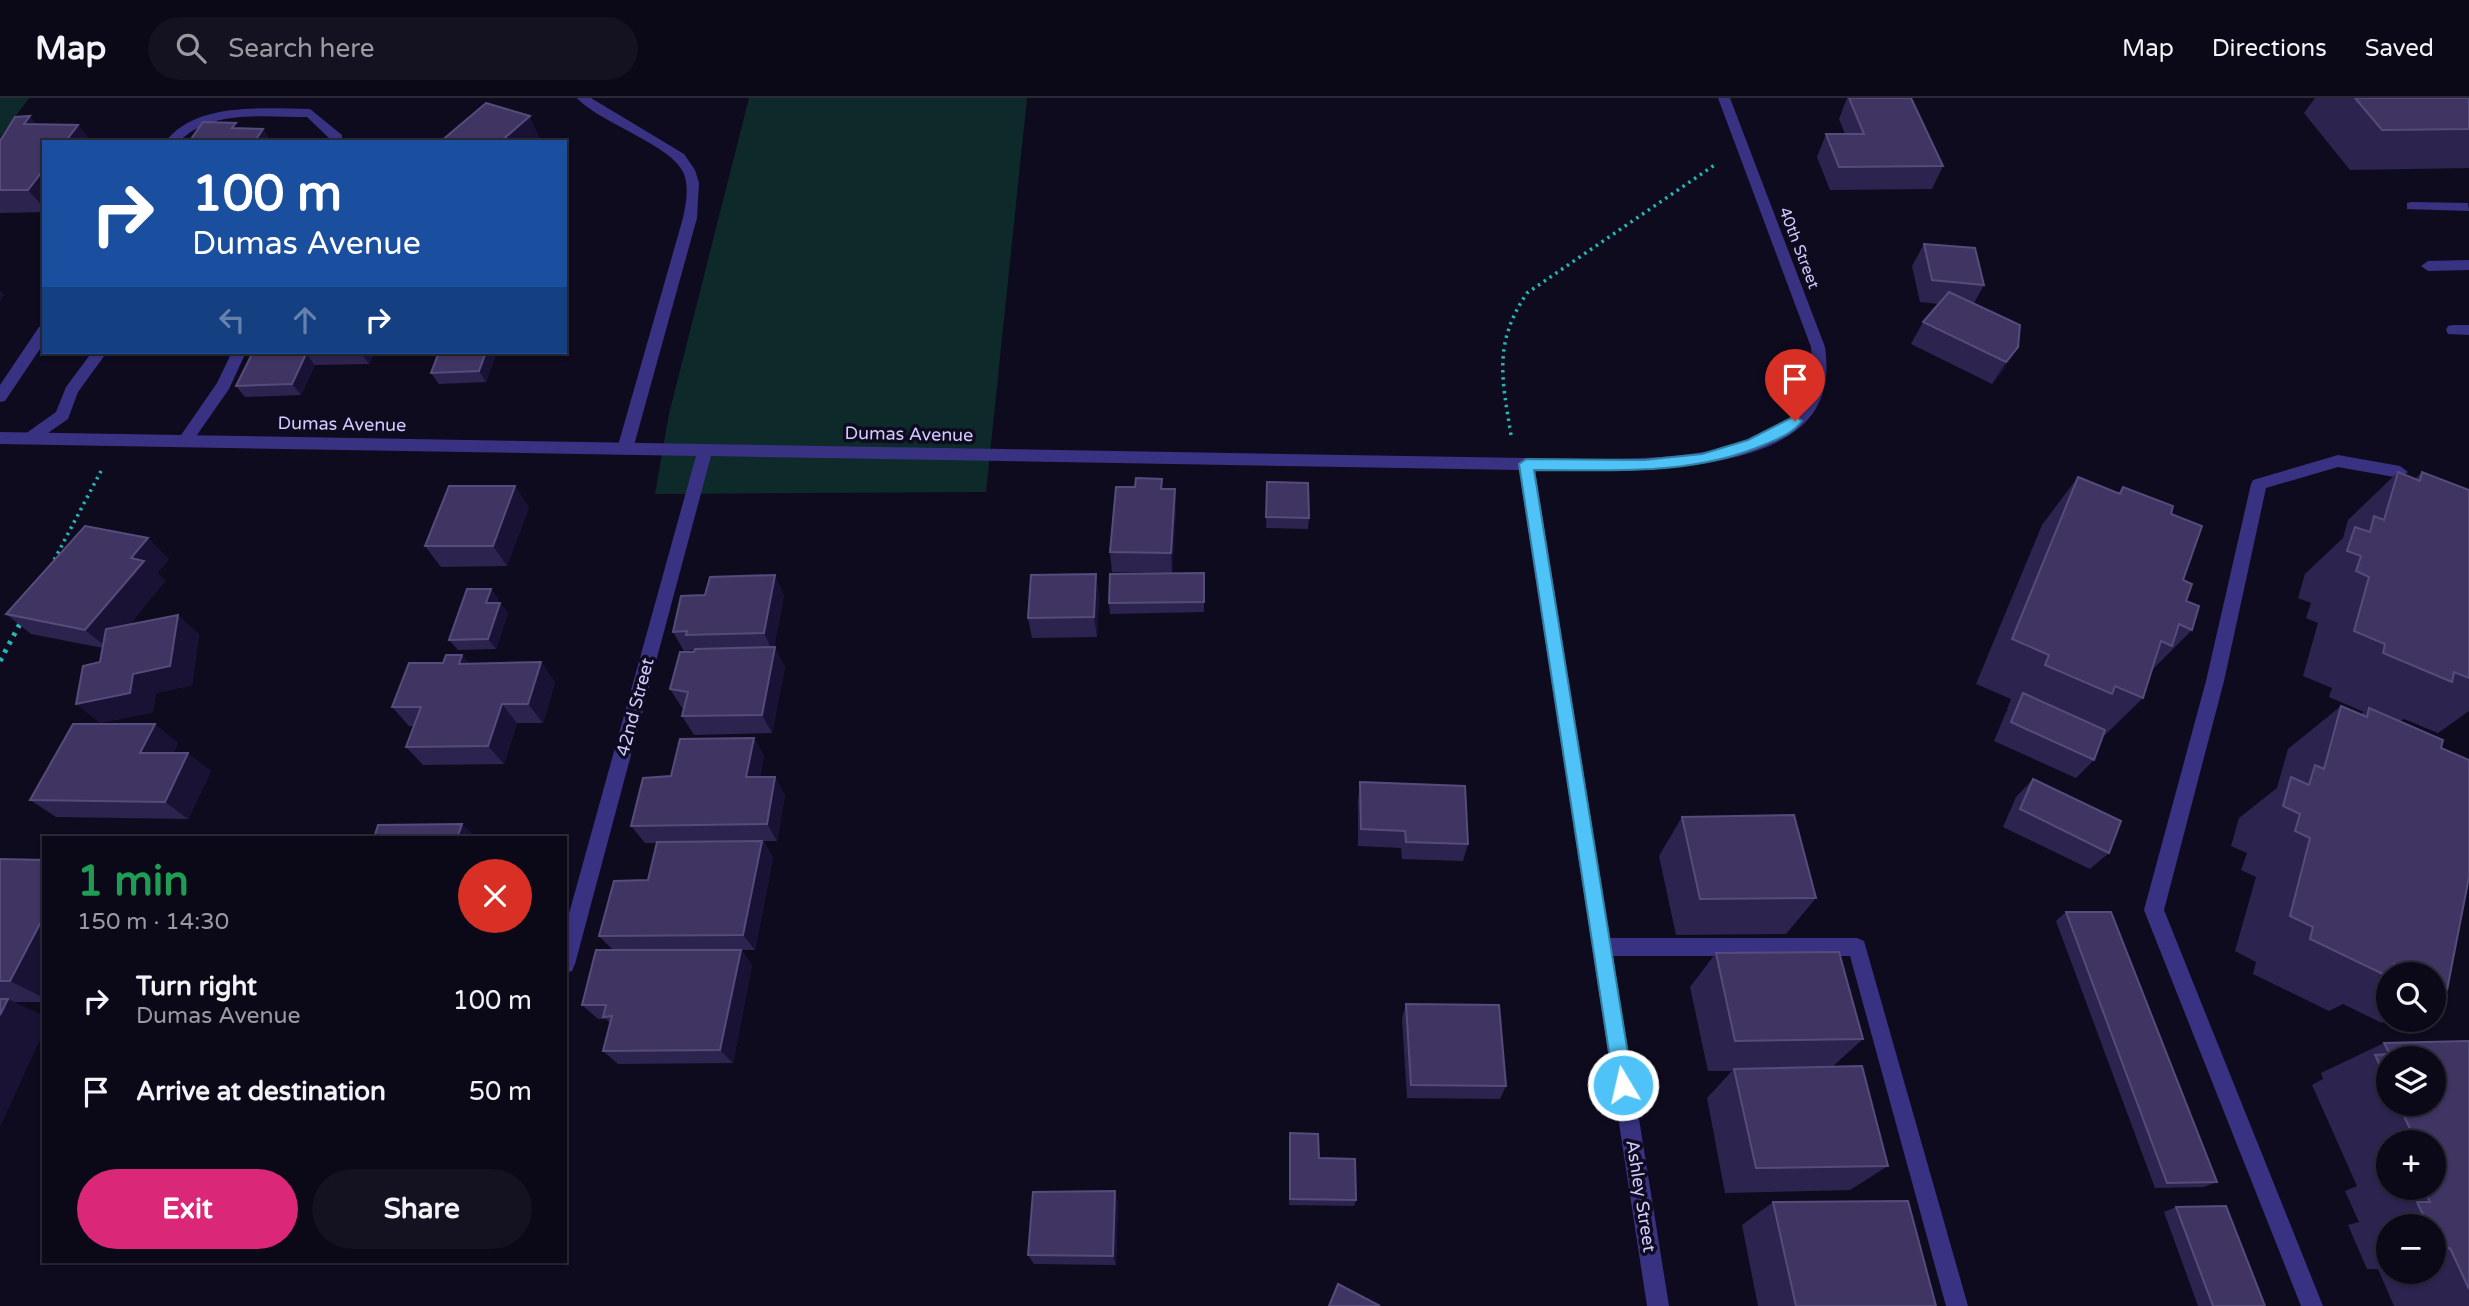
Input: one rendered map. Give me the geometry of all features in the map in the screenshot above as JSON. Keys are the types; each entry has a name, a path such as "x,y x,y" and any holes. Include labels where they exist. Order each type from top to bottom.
{"street":[{"path":"583,98 617,122 666,148 685,163 692,178 694,196 690,218 625,449"},
{"name":"40th Street","path":"1724,98 1818,347 1820,363 1817,387 1806,412"},
{"path":"172,140 176,134 210,116 310,113 336,140"},
{"path":"2412,206 2469,207"},
{"path":"2428,265 2469,265"},
{"path":"2453,330 2469,330"},
{"path":"0,397 42,334"},
{"path":"30,438 63,415 71,391 99,354"},
{"path":"185,441 224,385 238,354"},
{"name":"Dumas Avenue","path":"0,438 1644,465 1702,459 1753,444 1784,430 1806,412"},
{"name":"42nd Street","path":"567,957 705,450"},
{"path":"2312,1306 2154,910 2214,681 2259,484 2338,461 2400,472"},
{"name":"Ashley Street","path":"1520,464 1602,947 1658,1306"},
{"path":"1602,947 1857,947 1957,1306"}],"path":[{"path":"1520,464 1500,354 1505,327 1514,309 1527,293 1741,146"},
{"path":"46,575 118,440"},
{"path":"0,662 26,612"}],"green space":[{"path":"0,98 29,98 0,137"},
{"path":"749,98 1027,98 986,492 655,494 669,414"}],"building":[{"path":"1849,98 1911,98 1943,166 1839,167 1826,134 1864,134"},
{"path":"2355,98 2469,98 2469,129 2382,130"},
{"path":"486,103 530,116 502,140 442,140"},
{"path":"30,116 24,124 78,125 67,140 42,140 42,172 28,190 0,190 0,141 15,117"},
{"path":"203,122 236,123 232,128 263,129 255,140 190,140"},
{"path":"1924,244 1975,248 1984,285 1932,280"},
{"path":"1949,292 2020,325 2018,347 2006,362 1923,322"},
{"path":"252,354 306,354 292,384 236,386"},
{"path":"438,354 485,354 479,371 431,373"},
{"path":"2398,472 2420,481 2422,472 2469,490 2469,678 2454,672 2452,682 2383,653 2385,644 2354,631 2369,577 2356,571 2361,556 2347,551 2355,527 2370,532 2374,516 2384,520"},
{"path":"2078,477 2120,494 2123,487 2173,506 2171,514 2202,526 2183,580 2192,584 2186,601 2199,606 2192,630 2179,624 2172,646 2161,641 2143,698 2115,686 2112,694 2045,665 2049,655 2012,639"},
{"path":"1136,478 1162,479 1161,489 1175,489 1171,553 1110,552 1116,487 1135,487"},
{"path":"1267,482 1308,483 1309,518 1266,517"},
{"path":"449,486 515,486 493,546 425,546"},
{"path":"85,526 148,538 131,558 144,561 85,630 6,614"},
{"path":"1204,573 1204,602 1109,603 1110,574"},
{"path":"1096,574 1094,617 1028,618 1031,575"},
{"path":"775,575 764,633 686,635 687,631 673,632 681,596 705,595 710,577"},
{"path":"467,589 491,589 486,603 500,603 488,639 449,640"},
{"path":"178,615 170,666 133,674 130,693 76,704 83,666 100,662 106,629"},
{"path":"775,647 762,715 682,716 688,692 670,689 680,652 694,652 695,649"},
{"path":"446,655 462,655 459,664 541,662 528,704 502,704 488,746 406,747 421,707 392,707 409,663 443,663"},
{"path":"2023,693 2105,730 2094,760 2011,722"},
{"path":"2341,706 2367,717 2369,708 2443,740 2441,748 2469,760 2469,877 2447,990 2446,962 2376,962 2376,971 2310,939 2313,927 2290,916 2310,838 2295,831 2300,814 2283,806 2291,777 2309,785 2315,765 2324,769"},
{"path":"73,724 155,724 140,753 188,753 165,802 30,800"},
{"path":"754,738 746,777 775,777 767,824 631,826 643,778 671,776 680,739"},
{"path":"2033,779 2121,821 2109,853 2020,809"},
{"path":"1360,782 1465,786 1468,844 1406,842 1405,831 1361,829"},
{"path":"1794,815 1816,898 1700,899 1682,817"},
{"path":"462,824 458,836 375,836 378,825"},
{"path":"762,841 743,935 599,936 614,881 648,880 657,842"},
{"path":"0,859 42,860 42,920 10,981 0,981"},
{"path":"2066,912 2111,912 2217,1182 2167,1183"},
{"path":"596,950 741,950 720,1050 603,1051 612,1016 603,1017 606,1005 582,1005"},
{"path":"1839,952 1863,1039 1735,1041 1716,953"},
{"path":"0,999 8,999 0,1015"},
{"path":"1406,1004 1499,1005 1506,1086 1411,1085"},
{"path":"2469,1041 2469,1289 2450,1248 2446,1248 2446,1214 2423,1214 2417,1202 2446,1200 2446,1130 2411,1130 2404,1116 2446,1116 2446,1046 2386,1046 2384,1043"},
{"path":"1862,1066 1888,1166 1756,1168 1734,1069"},
{"path":"1290,1133 1318,1134 1319,1158 1355,1159 1356,1200 1290,1199"},
{"path":"1115,1191 1113,1256 1028,1255 1033,1192"},
{"path":"1908,1201 1936,1306 1796,1306 1773,1202"},
{"path":"2226,1206 2265,1306 2213,1306 2176,1207"},
{"path":"1338,1284 1380,1306 1329,1306"}],"route":[{"path":"1623,1085 1526,464 1644,465 1702,459 1753,444 1784,430 1795,421"}]}
